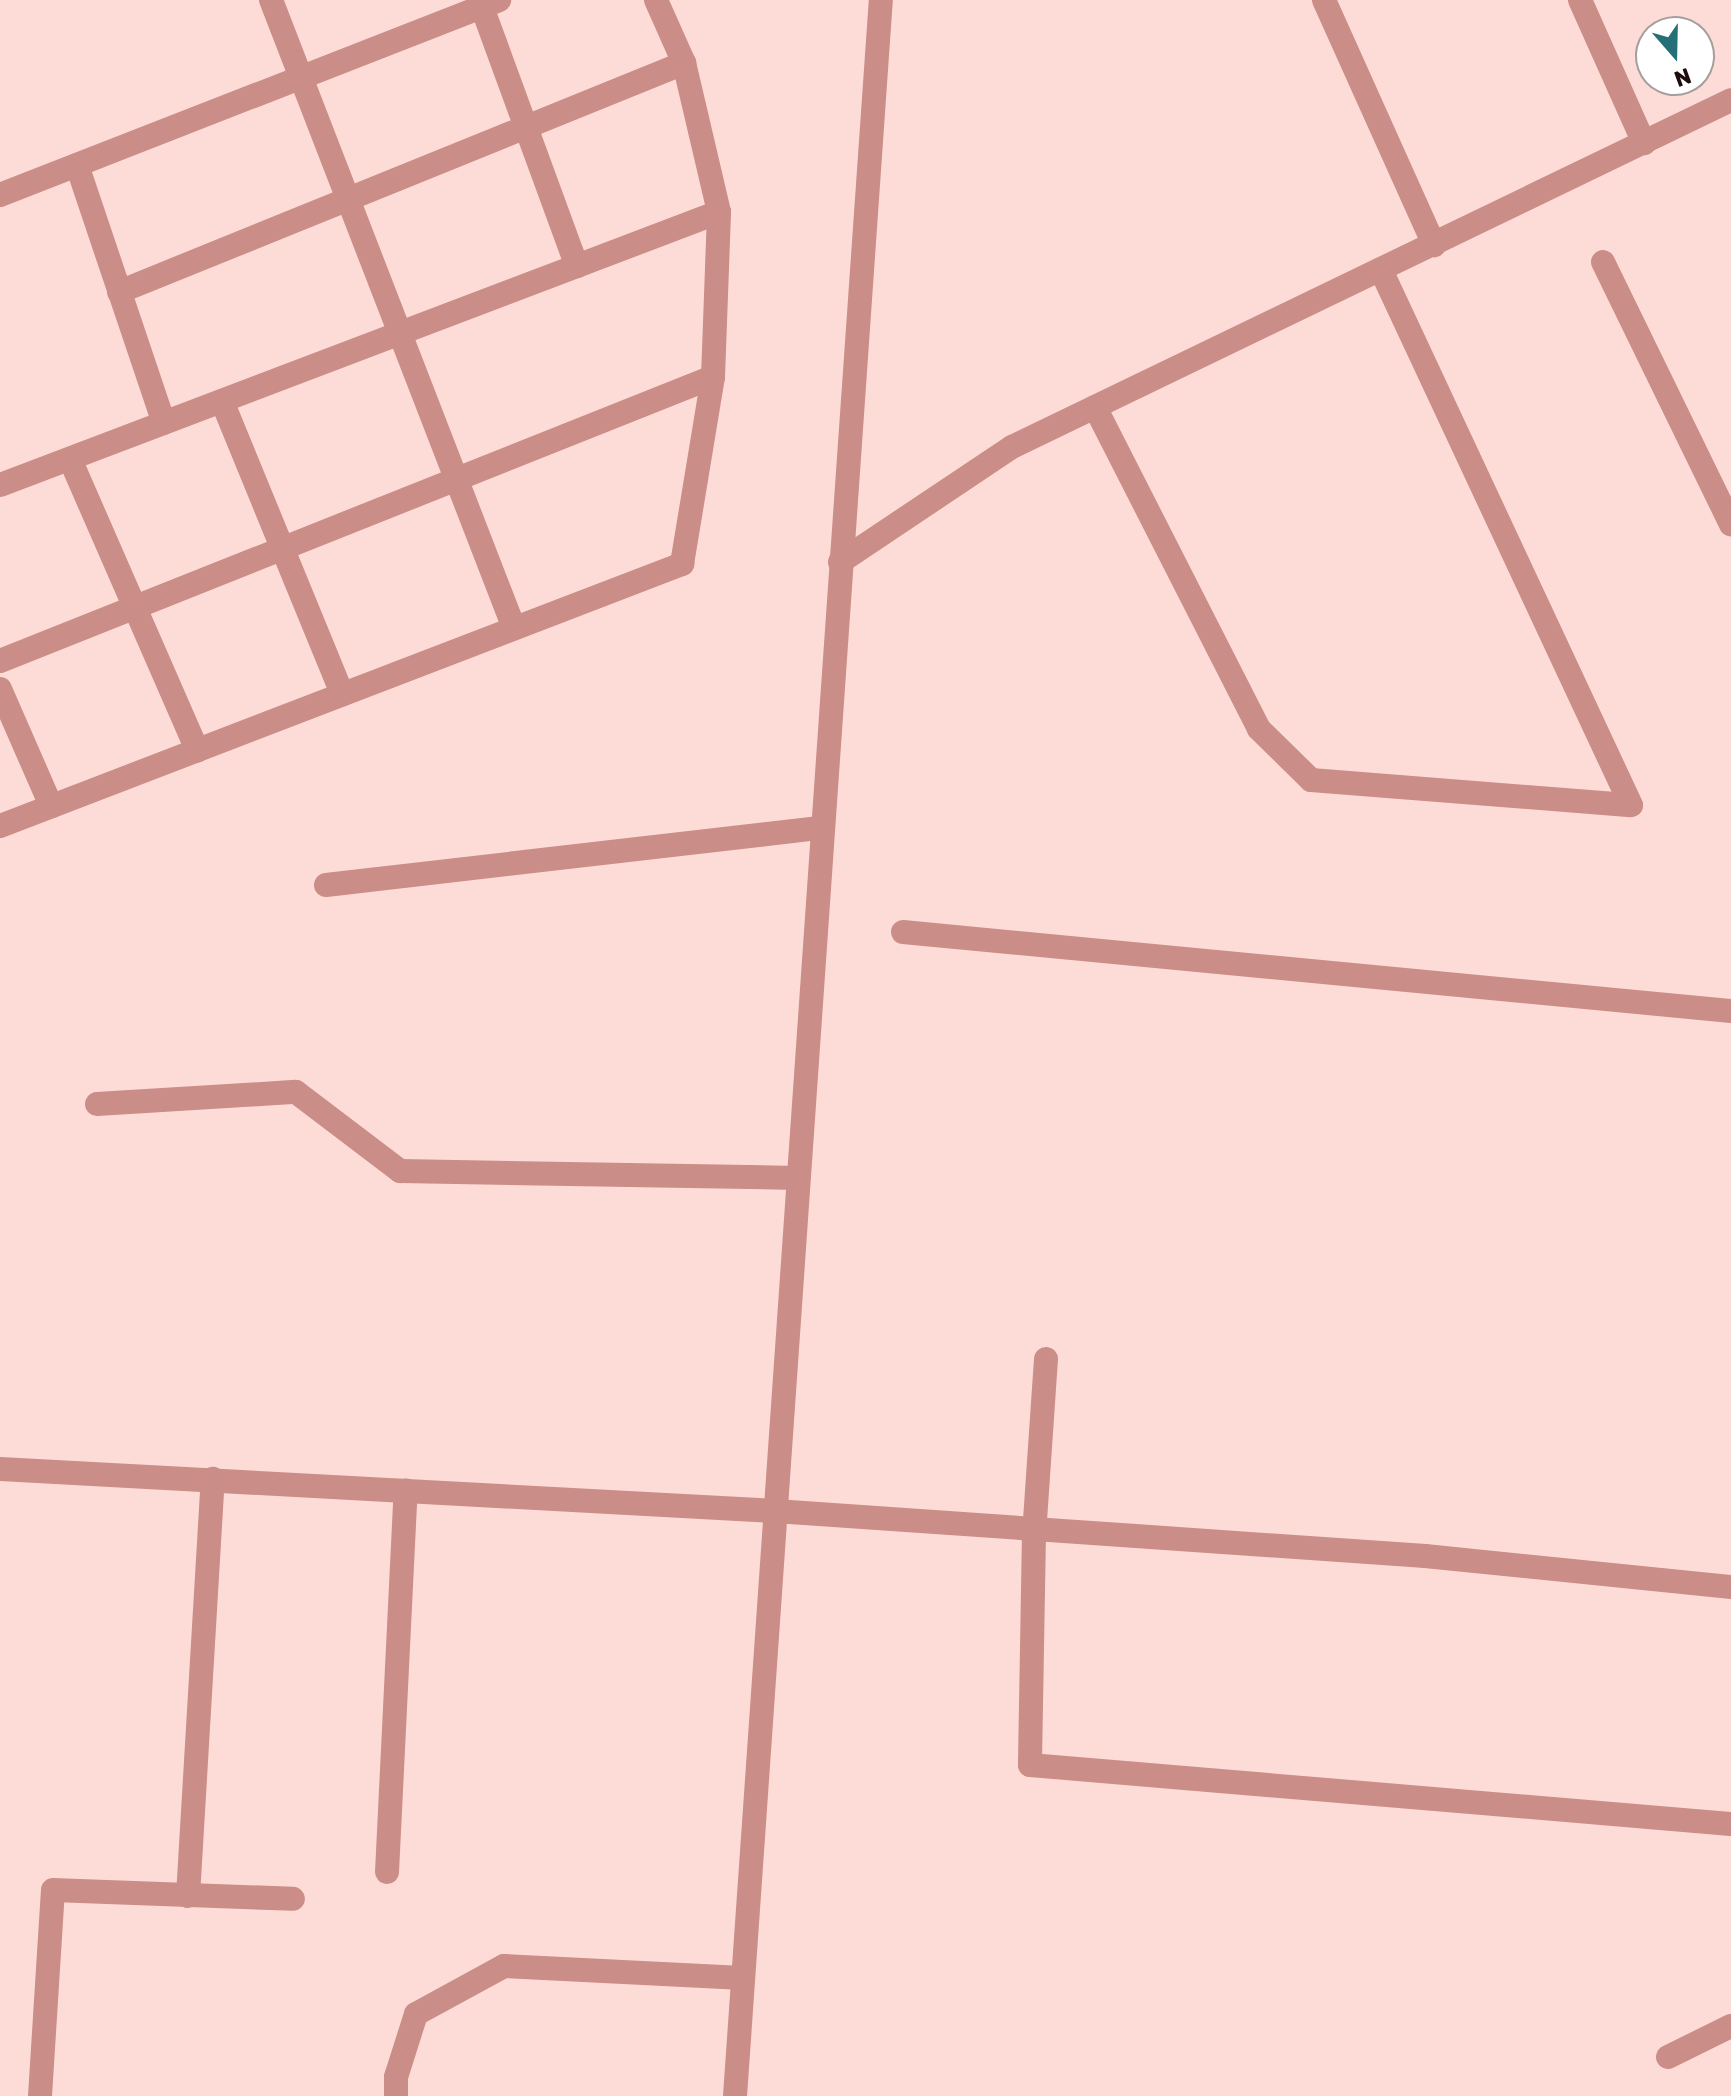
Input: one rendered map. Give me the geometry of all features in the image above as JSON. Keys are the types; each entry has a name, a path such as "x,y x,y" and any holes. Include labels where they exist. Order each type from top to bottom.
{"street":[{"path":"271,0 460,478 514,628"},
{"path":"0,826 682,564 713,377 719,212 684,63 656,0"},
{"path":"735,2096 881,0"},
{"path":"1324,0 1434,245"},
{"path":"1580,0 1644,143"},
{"path":"0,195 491,3 524,128 577,266"},
{"path":"119,292 684,63"},
{"path":"840,562 1012,447 1731,100"},
{"path":"77,165 164,423"},
{"path":"0,485 719,212"},
{"path":"1603,262 1731,524"},
{"path":"1095,407 1259,729 1311,780 1631,805 1381,270"},
{"path":"0,661 713,377"},
{"path":"222,401 342,694"},
{"path":"70,459 197,750"},
{"path":"0,689 51,806"},
{"path":"326,885 822,828"},
{"path":"903,932 1731,1011"},
{"path":"97,1104 296,1092 400,1171 798,1178"},
{"path":"1046,1359 1034,1533 1030,1765 1731,1824"},
{"path":"0,1469 775,1511 1034,1533 1425,1556 1731,1587"},
{"path":"188,1896 213,1479"},
{"path":"387,1872 406,1490"},
{"path":"40,2096 53,1890 293,1899"},
{"path":"396,2096 396,2077 416,2014 504,1966 743,1978"},
{"path":"1668,2057 1731,2026"}]}
